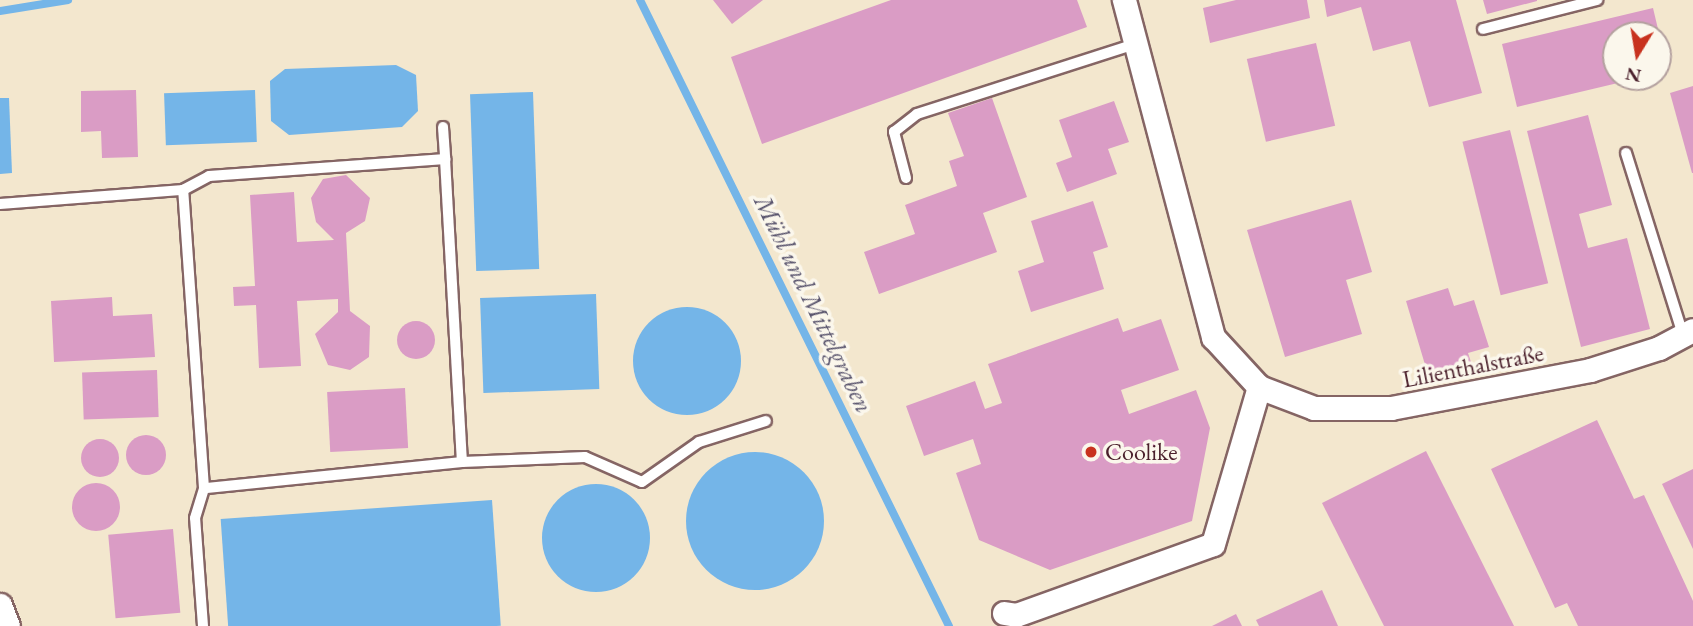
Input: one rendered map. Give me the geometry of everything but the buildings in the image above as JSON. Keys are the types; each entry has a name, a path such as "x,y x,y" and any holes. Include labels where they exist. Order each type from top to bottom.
{"street":[{"name":"Lilienthalstraße","path":"1124,0 1213,337 1259,387 1314,408 1391,408 1590,370 1688,333"},
{"path":"1004,613 1016,615 1213,544 1259,387"},
{"path":"0,605 8,626"}],"lane":[{"path":"1483,29 1597,0"},
{"path":"906,178 894,132 917,114 1135,44"},
{"path":"443,127 462,462"},
{"path":"1626,153 1688,333"},
{"path":"0,204 183,190 209,176 445,159"},
{"path":"183,190 204,488 195,519 203,626"},
{"path":"204,488 462,462 586,457 642,482 699,442 766,421"}],"water":[{"path":"396,65 416,75 418,111 402,127 289,135 271,121 270,81 285,69"},
{"path":"255,90 257,142 166,145 164,93"},
{"path":"533,92 539,269 476,271 470,94"},
{"path":"0,98 9,98 12,173 0,174"},
{"path":"596,294 599,389 483,393 480,298"},
{"path":"687,307 708,311 725,323 737,340 741,361 737,382 725,399 708,411 687,415 666,411 649,399 637,382 633,361 637,340 649,323 666,311"},
{"path":"755,452 782,457 804,472 819,494 824,521 819,548 804,570 782,585 755,590 728,585 706,570 691,548 686,521 691,494 706,472 728,457"},
{"path":"596,484 617,488 634,500 646,517 650,538 646,559 634,576 617,588 596,592 575,588 558,576 546,559 542,538 546,517 558,500 575,488"},
{"path":"492,500 501,626 228,626 221,519"}],"waterway":[{"path":"0,11 68,0"},
{"name":"Mühl und Mittelgraben","path":"640,0 949,626"}],"place":[{"name":"Coolike","path":"1091,452"}]}
